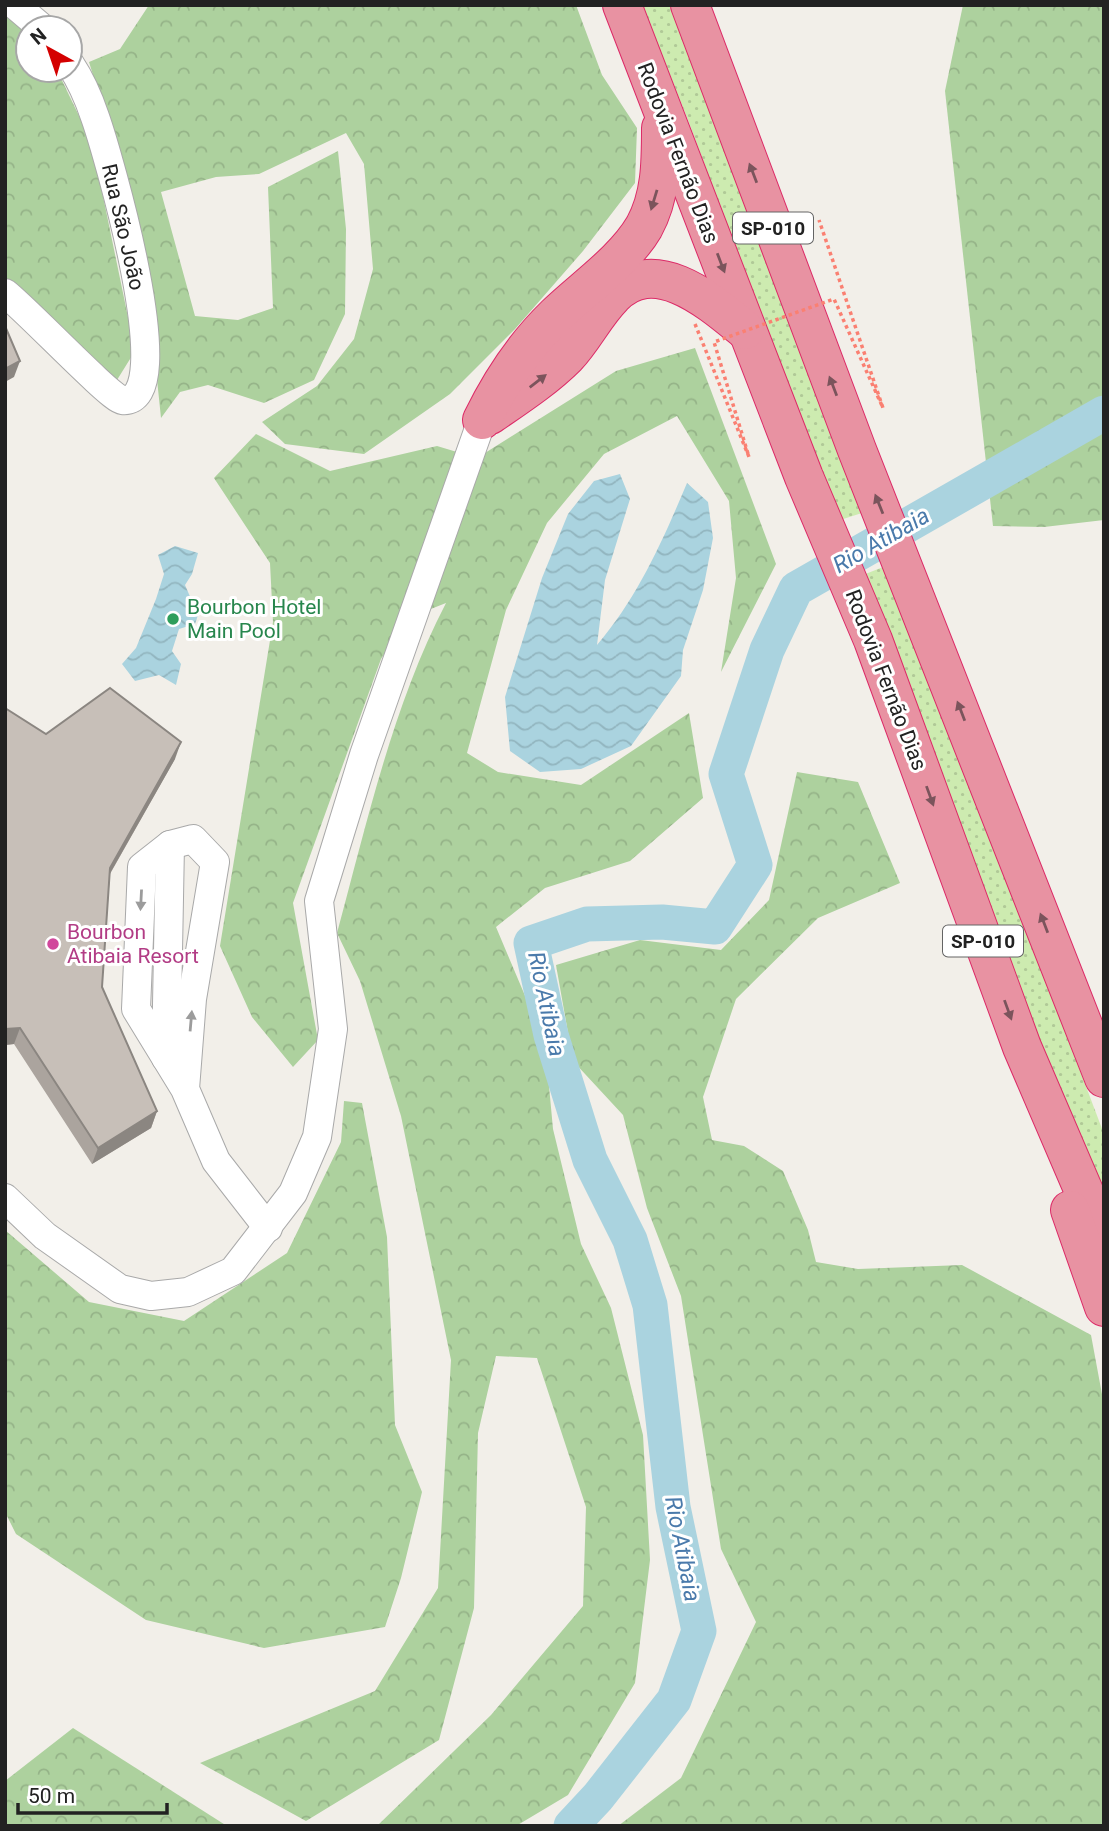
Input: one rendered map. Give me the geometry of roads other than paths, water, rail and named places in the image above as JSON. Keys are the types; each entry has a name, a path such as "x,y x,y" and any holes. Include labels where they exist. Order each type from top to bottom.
{"highway":[{"name":"Rodovia Fernão Dias","path":"622,5 804,477 873,640 1021,1046 1104,1237"},
{"name":"SP-010","path":"690,5 857,450 1104,1078"},
{"path":"482,420 499,385 523,352 553,318 623,253 643,229 656,199 661,169 661,108"},
{"path":"482,420 541,380 558,364 613,295 626,286 660,280 678,284 698,293 747,331"},
{"path":"1083,1024 1104,1063"},
{"path":"1021,1046 1073,1219 1104,1307"}],"street":[{"name":"Rua São João","path":"5,293 69,352 110,395 119,400 128,400 137,394 146,372 144,315 95,115 80,84"},
{"path":"5,1198 45,1236 120,1289 151,1296 188,1292 233,1271 292,1193 317,1137 333,1029 318,901 364,755 482,420"},
{"path":"185,1089 192,999 215,862 193,839 170,845 166,1058 185,1089 216,1160 268,1228"}],"water":[{"path":"620,474 630,499 605,580 597,645 637,588 659,547 687,483 708,502 713,538 703,590 683,650 681,676 631,746 581,769 540,772 510,751 505,697 542,578 568,514 594,481"},
{"name":"Bourbon Hotel Main Pool","path":"175,546 198,553 192,574 185,585 198,615 195,624 179,629 172,651 181,664 176,685 159,675 135,681 122,664 136,648 156,599 164,574 158,555"}],"waterway":[{"name":"Rio Atibaia","path":"571,1826 598,1797 674,1700 699,1631 673,1507 650,1305 630,1240 590,1160 551,1035 531,943 587,924 662,922 715,927 755,865 726,774 767,650 796,589 1104,413"}],"place":[{"name":"Bourbon Hotel Main Pool","path":"173,619"},
{"name":"Bourbon Atibaia Resort","path":"53,944"}]}
